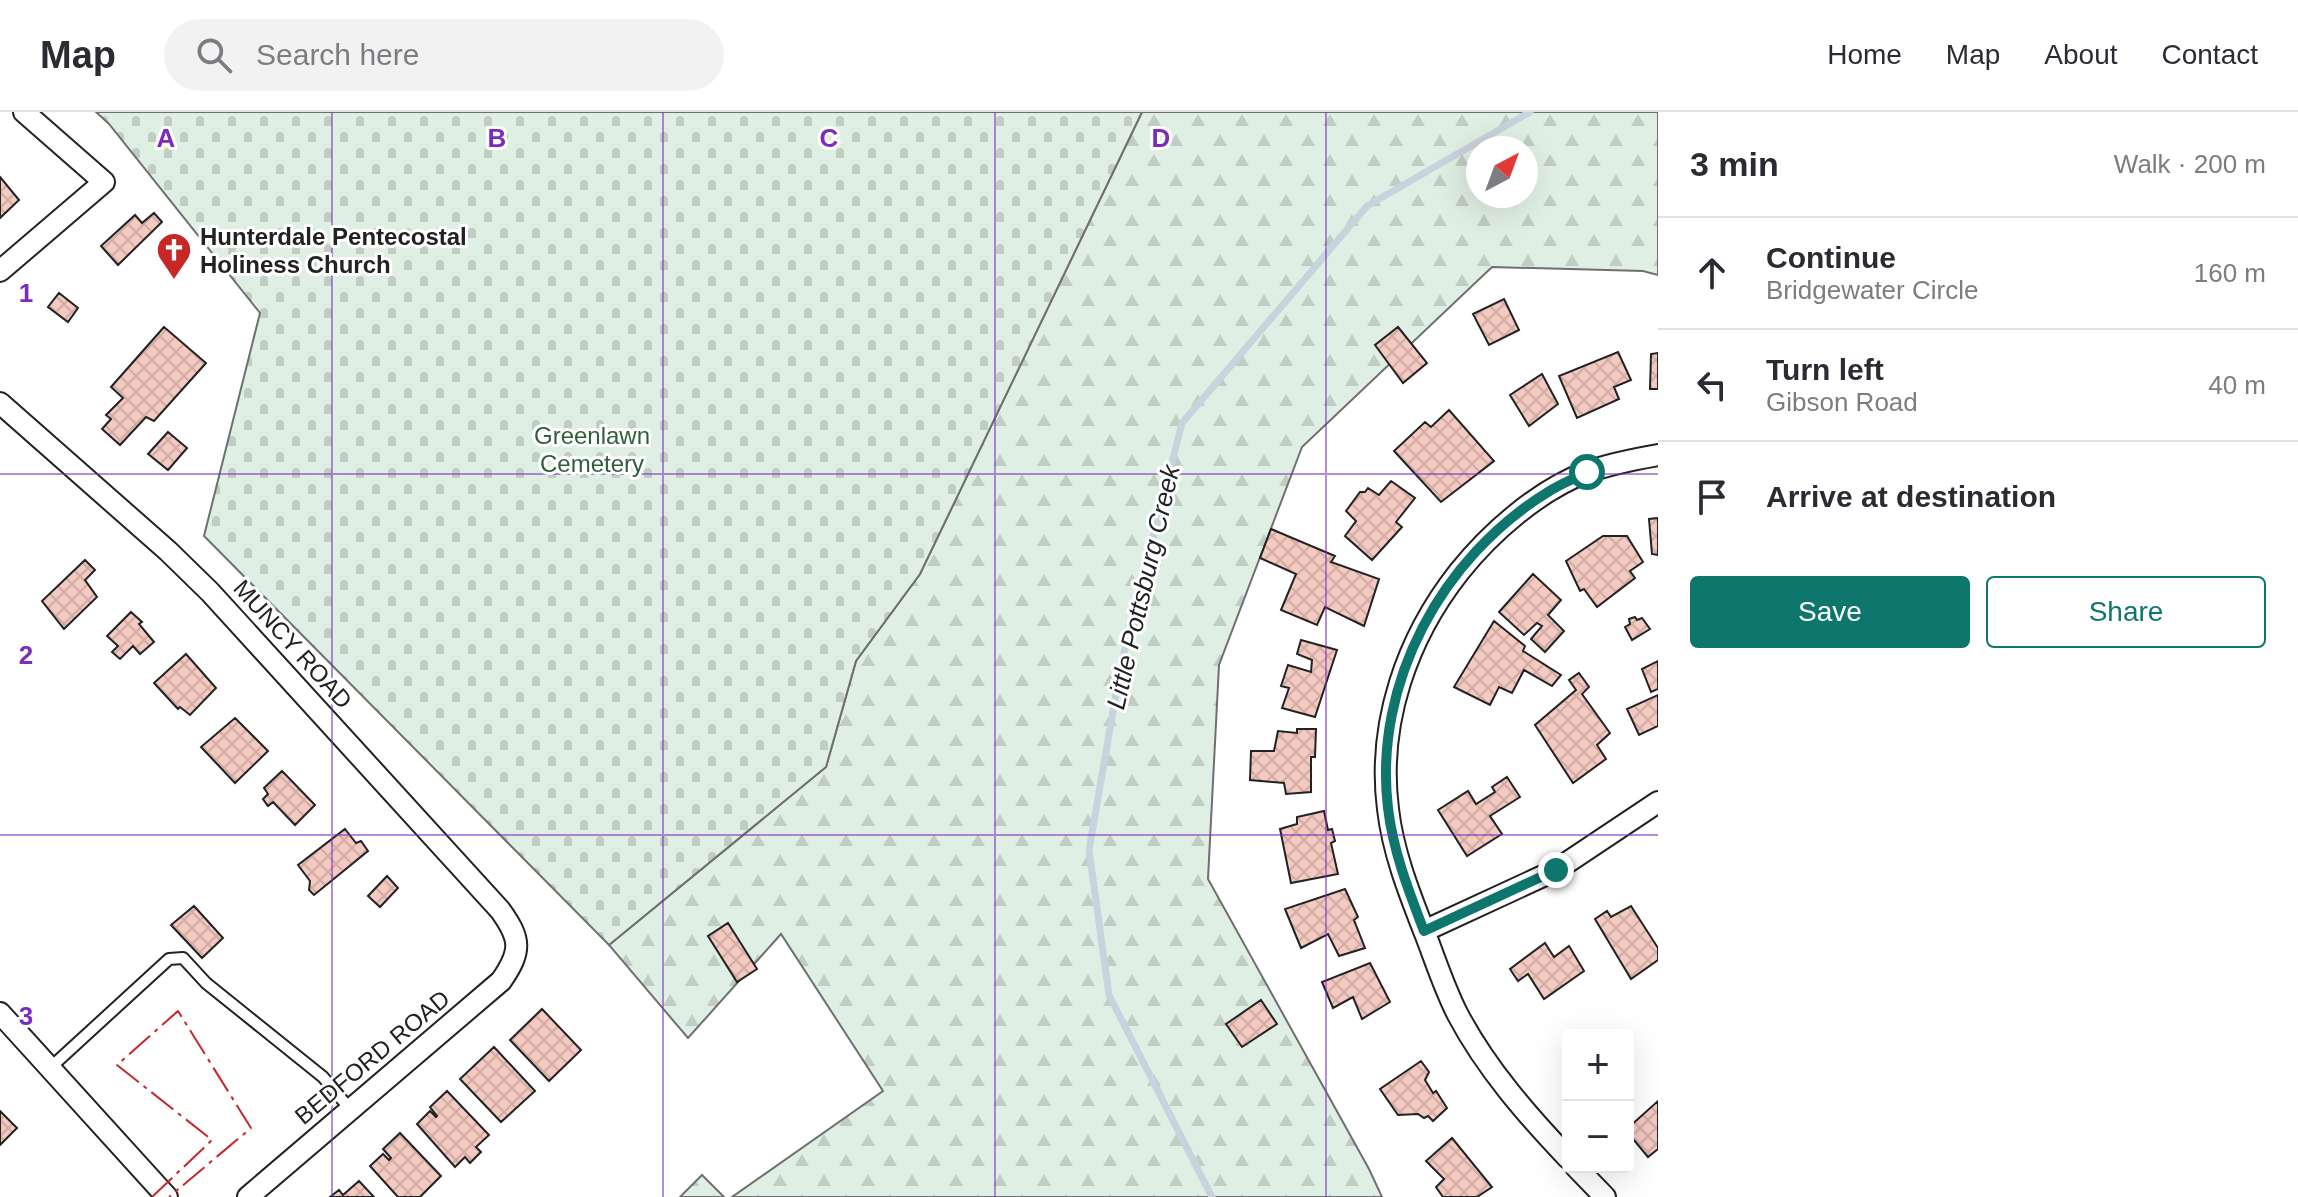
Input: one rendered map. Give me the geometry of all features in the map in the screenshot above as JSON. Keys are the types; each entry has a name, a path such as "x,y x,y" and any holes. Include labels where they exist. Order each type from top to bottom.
{"street":[{"path":"0,271 104,182 24,112"},
{"name":"MUNCY ROAD","path":"0,403 210,592 500,910 513,928 518,947"},
{"path":"1562,1151 1501,1082 1457,1014 1400,864 1388,809 1386,764 1390,722 1401,676 1421,629 1443,592 1473,555 1548,492 1587,472 1658,455"},
{"path":"1424,931 1556,870 1658,802"},
{"name":"BEDFORD ROAD","path":"248,1197 501,981 513,963 518,947"},
{"path":"0,1013 167,1197"},
{"path":"1582,1173 1605,1197"}],"lane":[{"path":"50,1068 169,959 183,958 206,983 323,1077 350,1109"}],"green space":[{"name":"Greenlawn Cemetery","path":"96,112 1142,112 920,574 856,661 826,767 609,945 204,536 260,313 109,124"},
{"path":"1142,112 1658,112 1658,275 1643,271 1492,267 1302,447 1219,665 1208,879 1382,1197 732,1197 883,1091 781,934 688,1038 609,945 826,767 856,661 920,574"},
{"path":"702,1175 724,1197 680,1197"}],"building":[{"path":"0,177 19,200 0,218"},
{"path":"154,213 162,222 118,265 101,246 135,215 142,223"},
{"path":"59,293 78,308 68,322 48,307"},
{"path":"1504,299 1519,330 1489,345 1473,314"},
{"path":"164,327 206,363 154,421 146,417 120,445 102,429 111,419 106,415 123,398 111,387"},
{"path":"1398,327 1427,363 1403,383 1375,345"},
{"path":"1618,352 1631,380 1614,387 1619,399 1577,418 1559,376"},
{"path":"1658,353 1658,389 1650,389 1651,354"},
{"path":"1542,374 1558,404 1529,426 1510,395"},
{"path":"1449,410 1494,461 1441,502 1394,451 1425,422 1431,427"},
{"path":"168,432 187,448 168,470 148,454"},
{"path":"1391,481 1415,498 1396,522 1402,527 1372,560 1345,536 1356,521 1346,511 1360,492 1368,488 1379,495"},
{"path":"1658,518 1658,555 1652,554 1649,519"},
{"path":"1271,529 1335,556 1331,562 1379,579 1364,626 1325,607 1317,625 1281,610 1296,574 1260,558"},
{"path":"1603,536 1627,536 1643,562 1630,571 1635,578 1597,607 1584,589 1580,591 1566,561"},
{"path":"85,560 95,570 85,580 97,597 64,629 42,601"},
{"path":"1533,574 1561,600 1548,615 1564,631 1545,652 1531,639 1542,626 1537,623 1524,635 1499,612"},
{"path":"131,612 142,622 139,624 154,642 140,654 133,646 120,659 112,652 118,646 107,636"},
{"path":"1635,617 1637,620 1642,618 1650,629 1632,640 1625,627 1630,624 1629,619"},
{"path":"1494,621 1525,646 1523,651 1561,675 1552,686 1524,670 1512,693 1499,687 1490,705 1454,687"},
{"path":"1301,640 1337,650 1315,717 1282,708 1289,688 1281,686 1288,665 1311,672 1312,660 1297,654"},
{"path":"186,654 216,688 190,715 180,707 178,709 154,683"},
{"path":"1658,661 1658,689 1651,692 1642,669"},
{"path":"1579,673 1589,687 1582,694 1610,733 1597,745 1606,759 1573,783 1535,725 1576,690 1569,680"},
{"path":"1658,695 1658,726 1639,735 1627,709"},
{"path":"235,718 268,751 235,783 201,747"},
{"path":"1297,729 1316,729 1315,757 1311,757 1311,792 1286,794 1284,783 1250,780 1251,751 1274,751 1278,731 1297,733"},
{"path":"282,771 315,805 295,825 273,802 268,806 263,799 268,794 264,788"},
{"path":"1507,777 1520,797 1490,816 1502,834 1467,856 1438,810 1468,791 1476,804 1495,792 1492,787"},
{"path":"1324,811 1328,830 1332,829 1335,841 1331,843 1338,874 1291,883 1280,829 1297,824 1297,817"},
{"path":"345,829 356,843 361,841 368,851 314,895 309,890 310,881 298,865"},
{"path":"387,876 398,888 380,907 368,896"},
{"path":"1345,889 1358,917 1354,920 1365,948 1339,956 1328,934 1301,948 1285,909"},
{"path":"194,906 223,938 202,958 171,925"},
{"path":"1631,906 1658,948 1658,960 1631,979 1595,919 1607,911 1611,917"},
{"path":"728,923 757,969 737,982 708,936"},
{"path":"1545,943 1554,957 1569,946 1584,971 1544,999 1528,974 1518,981 1510,969"},
{"path":"1370,963 1390,1002 1362,1019 1353,997 1333,1008 1322,982"},
{"path":"1261,1000 1277,1024 1242,1047 1226,1024"},
{"path":"542,1009 581,1050 549,1081 510,1040"},
{"path":"494,1047 535,1091 501,1122 460,1079"},
{"path":"1421,1061 1429,1072 1425,1080 1447,1108 1433,1121 1428,1116 1424,1118 1418,1114 1398,1115 1380,1089"},
{"path":"447,1091 489,1135 476,1147 481,1152 470,1163 465,1157 455,1167 417,1124 430,1111 437,1116 430,1107"},
{"path":"1658,1101 1658,1149 1648,1157 1634,1140 1634,1123"},
{"path":"0,1111 17,1128 0,1145"},
{"path":"400,1133 441,1176 420,1197 398,1197 370,1166 383,1154 389,1160 391,1158 383,1149"},
{"path":"1452,1138 1492,1187 1477,1197 1443,1197 1436,1187 1444,1179 1426,1161"},
{"path":"359,1181 374,1197 330,1197 339,1190 343,1195"}],"waterway":[{"name":"Little Pottsburg Creek","path":"1212,1197 1109,995 1089,850 1121,665 1182,423 1367,206 1530,112"}],"power":[{"path":"152,1197 212,1140 117,1065 178,1011 251,1128 169,1197"}],"place":[{"name":"Hunterdale Pentecostal Holiness Church","path":"174,281"}],"route":[{"path":"1556,870 1424,931 1403,878 1388,809 1386,764 1390,722 1401,676 1421,629 1443,592 1473,555 1510,521 1548,492 1587,472"}]}
